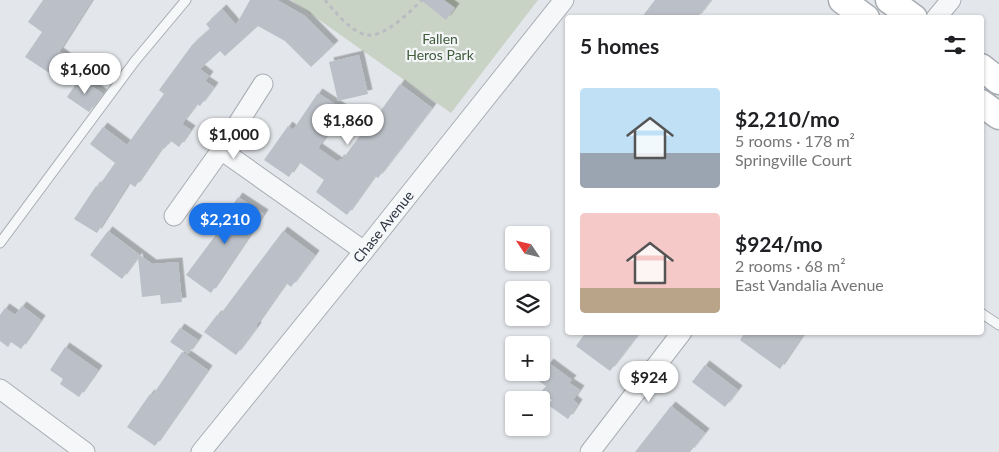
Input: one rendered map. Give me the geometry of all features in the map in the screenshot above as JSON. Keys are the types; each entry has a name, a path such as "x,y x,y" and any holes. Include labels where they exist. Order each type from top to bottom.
{"main road":[{"path":"842,0 862,15"},
{"path":"889,0 910,15"},
{"path":"984,70 999,81"},
{"path":"984,105 999,116"}],"street":[{"name":"Chase Avenue","path":"201,452 564,0"},
{"path":"938,15 951,0"},
{"path":"174,216 221,150 263,84"},
{"path":"221,150 364,251"},
{"path":"590,452 680,335"},
{"path":"0,389 85,452"}],"lane":[{"path":"0,243 135,61 186,0"},
{"path":"984,315 999,325"}],"path":[{"path":"325,0 355,30 368,36 383,32 406,16 422,0"}],"green space":[{"name":"Fallen Heros Park","path":"291,0 538,0 451,113"}],"building":[{"path":"43,0 92,0 59,52 66,57 54,76 25,57 42,32 28,22"},
{"path":"250,0 277,0 305,16 334,45 311,67 285,41 258,26 225,56 220,51 200,69 209,76 205,81 214,87 200,106 197,104 182,124 191,130 179,147 171,141 164,149 162,148 135,187 129,183 97,233 74,219 96,186 98,187 115,163 90,144 103,127 127,145 164,94 159,90 192,45 210,29 206,24 222,9 236,25"},
{"path":"421,0 444,0 455,8 446,20"},
{"path":"655,0 711,0 699,15 643,15"},
{"path":"359,55 368,94 338,101 329,62"},
{"path":"80,78 103,94 89,112 67,97"},
{"path":"400,84 432,108 378,178 375,176 347,215 316,192 324,180 299,162 289,177 264,160 288,126 293,130 318,93 344,110 318,148 338,162 340,159 342,160"},
{"path":"238,197 264,214 211,293 186,275 218,232 216,230"},
{"path":"108,231 152,264 178,262 182,302 161,304 160,295 142,297 138,257 122,279 90,255"},
{"path":"283,231 315,255 291,287 286,283 236,355 204,332 217,315 219,316"},
{"path":"22,306 41,320 21,349 11,342 8,347 0,341 0,315 5,308 15,315"},
{"path":"180,328 198,340 188,354 170,342"},
{"path":"584,335 638,335 610,371 576,346"},
{"path":"743,335 803,335 780,369 740,340"},
{"path":"65,347 98,370 79,397 60,384 63,379 50,370"},
{"path":"182,352 208,370 155,446 127,427 150,394 152,396"},
{"path":"550,364 572,380 569,383 580,390 573,400 578,404 568,419 550,406 552,400 550,399 550,391 542,391 546,386 538,381 550,381"},
{"path":"705,365 738,390 725,407 692,382"},
{"path":"671,406 705,433 690,452 635,452"}]}
